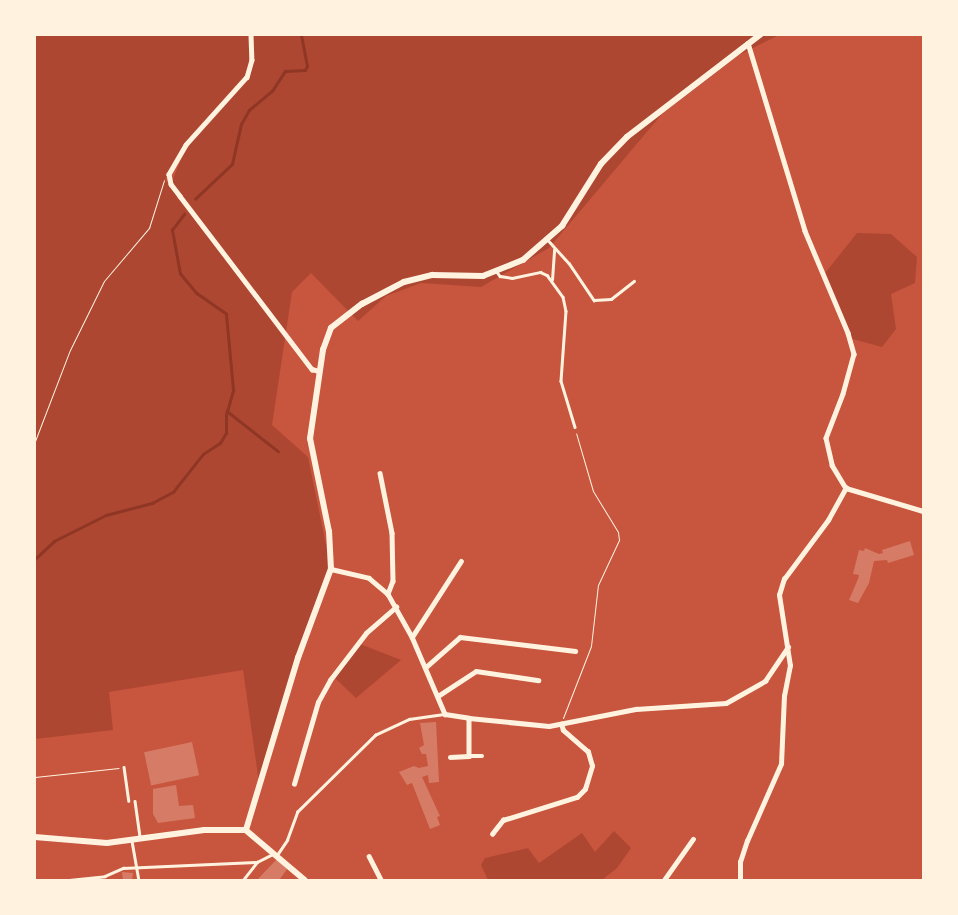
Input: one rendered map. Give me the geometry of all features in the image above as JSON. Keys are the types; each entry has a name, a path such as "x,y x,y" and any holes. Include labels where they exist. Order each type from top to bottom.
{"street":[{"path":"251,35 252,60 247,77 186,145 169,174 171,184 312,369 319,371"},
{"path":"246,830 298,658 330,569 329,532 312,459 310,439 319,371 331,328 345,315 376,295 424,276 472,277 496,272 523,260 548,240 570,216 601,164 627,137 760,35"},
{"path":"748,43 799,214 854,354 843,394 826,438 832,465 846,488 923,511"},
{"path":"380,473 392,533 393,581 388,594"},
{"path":"740,880 740,862 747,841 781,764 784,696 790,666 779,595 784,579 828,520 846,488"},
{"path":"412,637 461,561"},
{"path":"330,569 369,578 388,594 412,637 445,714 526,726 561,724 636,709 726,703 765,681 788,647"},
{"path":"294,784 318,702 330,680 366,633 396,607"},
{"path":"426,667 460,637 574,651"},
{"path":"438,696 476,671 538,680"},
{"path":"469,718 469,756"},
{"path":"492,834 503,820 577,797 585,789 592,766 588,752 563,730 561,724"},
{"path":"450,757 482,756"},
{"path":"35,837 85,844 132,841 204,830 246,830 305,880"},
{"path":"664,880 693,839"},
{"path":"369,856 381,880"}],"lane":[{"path":"548,240 554,250 569,263 594,300 611,299 634,281"},
{"path":"552,281 554,250"},
{"path":"496,272 500,276 512,278 540,272 552,281 563,297 566,310 562,381 574,427"},
{"path":"68,880 106,876 123,868 159,864 256,862 276,854 287,840 297,812 375,735 409,719 445,714"},
{"path":"124,767 129,801"},
{"path":"135,801 140,840"},
{"path":"132,841 135,868 139,880"},
{"path":"243,880 256,862"}],"path":[{"path":"35,441 70,350 104,281 149,228 160,186 169,174"},
{"path":"561,724 591,646 598,585 619,540 618,532 592,491 574,427"},
{"path":"35,777 124,767"}],"shaded area":[{"path":"35,35 779,35 739,55 662,114 549,248 481,287 421,283 386,296 358,321 311,273 292,292 272,425 308,457 331,569 298,658 260,790 243,670 109,692 113,730 35,739","holes":["184,151 171,184 219,248 165,179"]},
{"path":"857,233 891,234 917,257 915,283 891,294 896,329 882,347 849,338 822,277"},
{"path":"360,644 401,660 356,698 335,678"},
{"path":"614,831 631,848 617,868 602,880 488,880 481,865 485,858 528,848 539,863 582,833 595,852"}],"building":[{"path":"910,541 914,555 888,563 887,560 874,561 869,583 858,603 849,600 859,575 853,574 859,550 864,551 865,548 879,554 883,553 882,550"},
{"path":"436,722 439,782 429,783 428,775 422,777 440,816 437,817 440,825 430,829 412,783 407,785 399,772 414,766 419,768 428,766 426,754 422,754 419,748 424,745 420,723"},
{"path":"192,742 199,775 151,785 144,752"},
{"path":"176,785 179,806 193,805 195,818 158,823 153,814 153,789"},
{"path":"277,859 287,869 280,879 257,880"},
{"path":"122,872 133,873 132,880 123,880"}],"waterway":[{"path":"195,199 232,164 241,124 249,110 272,91 285,71 305,70 307,66 301,35"},
{"path":"35,559 54,541 106,515 152,503 173,492 203,454 220,443 226,433 226,415 233,390 226,314 197,294 180,274 172,230 184,214"},
{"path":"227,411 278,451"}]}
